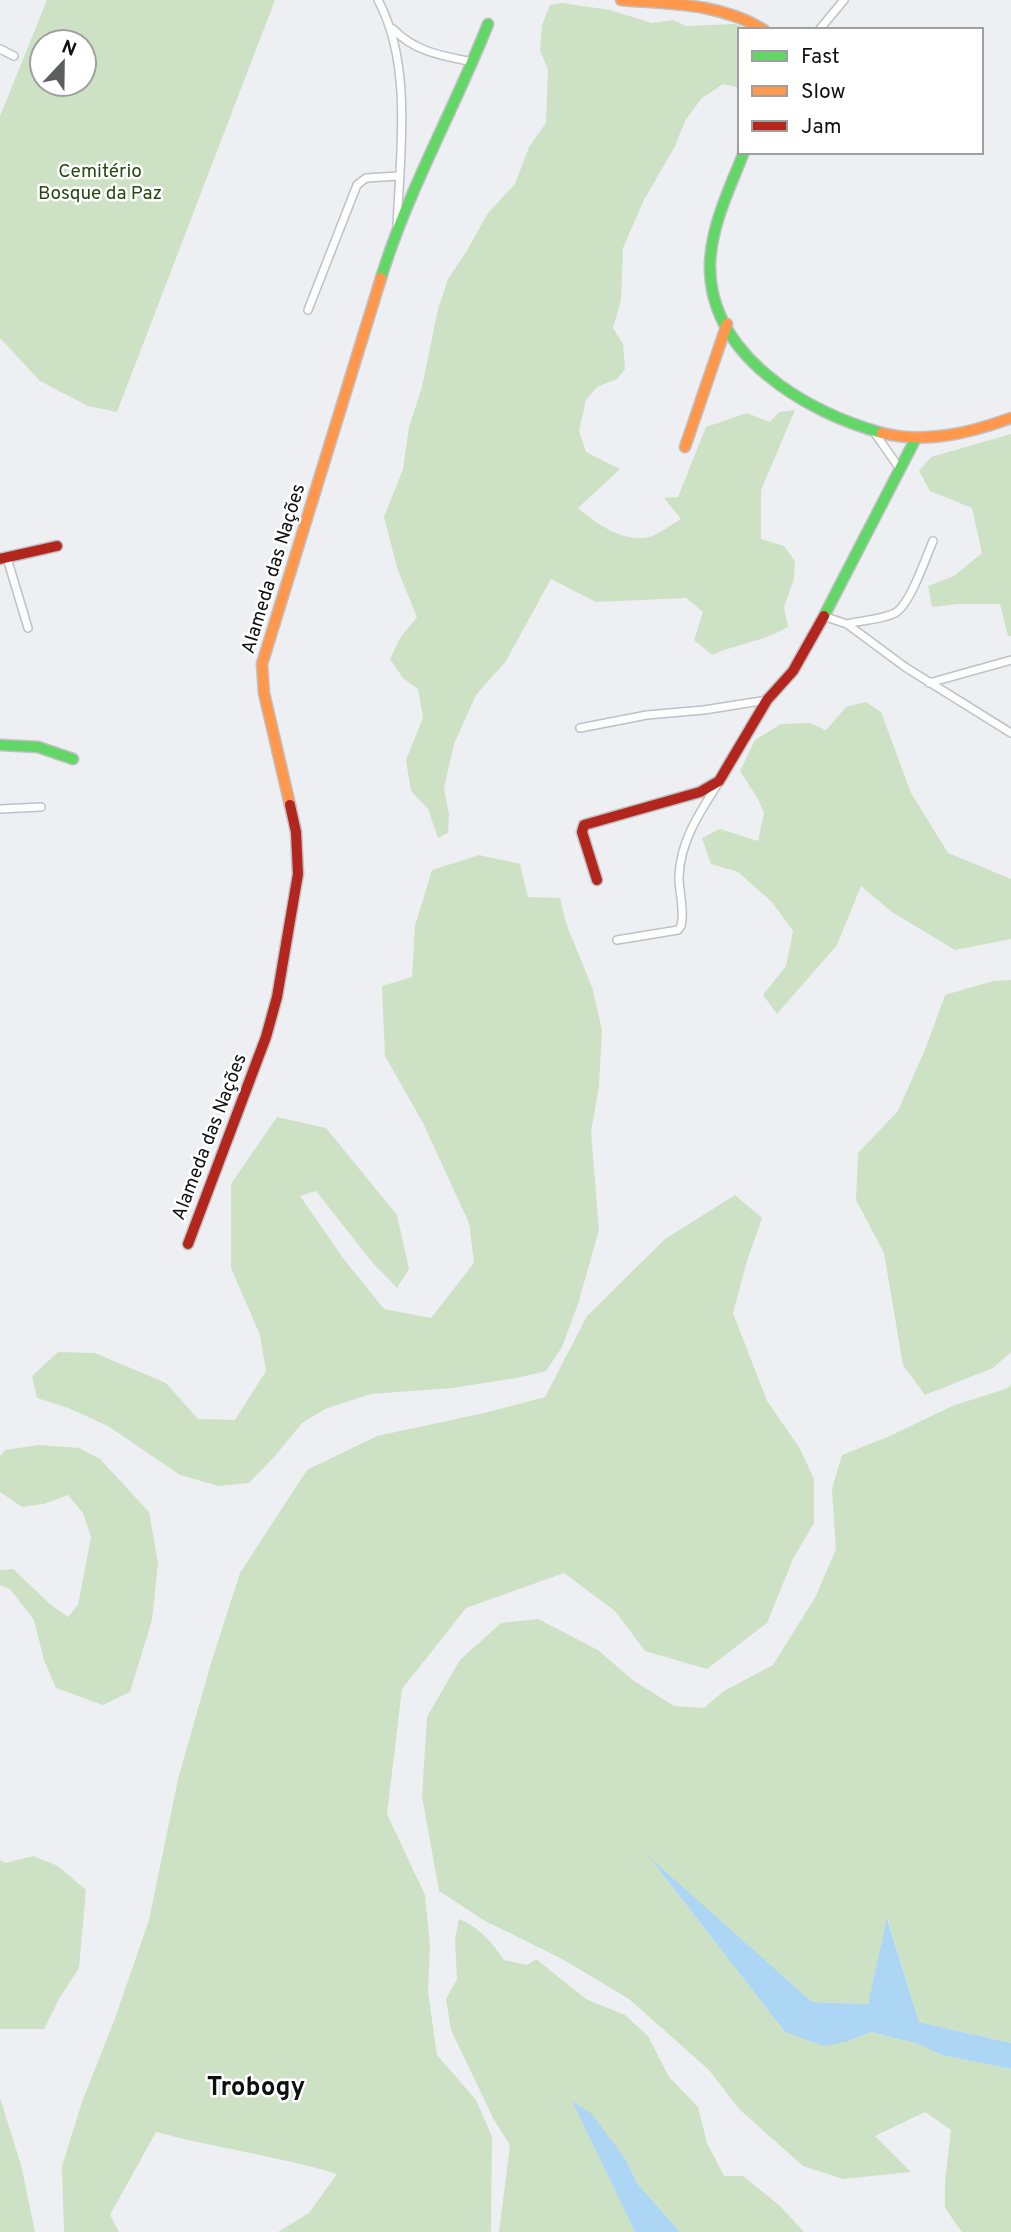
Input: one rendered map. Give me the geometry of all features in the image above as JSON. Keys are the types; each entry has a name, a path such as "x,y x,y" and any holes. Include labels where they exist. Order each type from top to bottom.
{"street":[{"path":"621,0 718,10 761,28"},
{"path":"821,28 844,0"},
{"name":"Alameda das Nações","path":"381,3 396,46 401,83 397,230"},
{"name":"Alameda das Nações","path":"188,1244 266,1037 277,997 298,874 296,832 264,693 262,664 397,230 488,24"},
{"path":"390,26 401,38 425,51 473,62"},
{"path":"0,50 14,56"},
{"path":"743,154 714,237 710,265 716,300 739,345 780,387 815,408 873,431 916,439 965,432 1011,418"},
{"path":"308,310 357,185 366,178 399,176"},
{"path":"685,447 727,324"},
{"path":"873,431 900,469"},
{"path":"617,940 678,930 681,926 679,881 682,853 691,827 767,700 793,671 916,439"},
{"path":"847,624 899,610 933,541"},
{"path":"28,628 3,559 57,546"},
{"path":"823,616 847,624 929,683 1011,733"},
{"path":"929,683 1011,660"},
{"path":"580,729 647,715 704,710 767,700"},
{"path":"0,745 38,747 73,759"},
{"path":"597,880 582,832 583,825 699,792 719,782"},
{"path":"0,808 41,807"}],"green space":[{"name":"Cemitério Bosque da Paz","path":"47,0 275,0 117,412 88,406 40,381 0,338 0,116 28,47 28,98 98,98 98,28 36,28"},
{"path":"562,3 610,10 652,23 673,20 686,26 735,24 744,28 738,28 738,88 723,84 701,99 685,121 675,146 644,200 623,248 621,300 613,328 623,344 625,369 617,379 597,387 586,400 579,431 586,452 620,469 578,508 603,526 622,535 632,538 652,536 681,519 664,498 678,497 706,427 747,413 770,422 779,412 795,410 761,490 761,539 784,546 795,561 794,579 784,607 788,627 770,636 712,655 694,640 703,612 686,598 596,602 551,579 506,661 476,695 454,744 444,788 449,815 448,833 438,838 428,809 411,791 406,760 423,718 418,689 403,678 390,659 400,638 417,617 398,571 384,517 403,469 409,427 422,387 438,309 448,279 488,213 515,184 529,147 546,123 548,70 540,50 542,25 550,5"},
{"path":"1011,434 1011,636 1008,636 1000,604 932,607 928,586 954,576 982,553 972,508 930,491 919,471 931,457"},
{"path":"866,702 881,712 911,793 948,853 1011,879 1011,939 955,950 892,912 861,886 837,945 777,1014 763,995 786,966 793,931 772,902 738,872 711,864 702,838 720,829 758,841 764,813 740,771 755,740 781,724 809,723 826,730 846,707"},
{"path":"479,855 520,864 528,897 560,898 566,923 593,990 602,1030 599,1086 591,1132 599,1230 578,1304 562,1347 546,1371 452,1388 371,1394 325,1409 302,1423 249,1483 219,1486 180,1475 108,1426 37,1398 32,1376 58,1352 95,1353 166,1383 198,1419 235,1420 266,1371 260,1335 231,1268 231,1184 277,1117 326,1128 397,1215 409,1269 397,1288 372,1262 316,1191 300,1196 343,1258 384,1309 431,1318 474,1263 469,1223 424,1125 385,1056 382,986 412,977 415,926 432,870"},
{"path":"1011,980 1011,1352 993,1368 925,1395 903,1365 884,1253 856,1200 858,1153 898,1111 945,995 993,981"},
{"path":"735,1195 762,1218 733,1313 767,1401 799,1447 814,1479 814,1523 793,1559 767,1623 707,1669 645,1651 615,1611 564,1573 466,1608 402,1689 387,1814 425,1895 430,1945 428,1992 437,2055 476,2100 492,2137 491,2232 278,2232 309,2213 337,2174 156,2132 110,2215 119,2232 64,2232 62,2166 82,2102 149,1920 178,1779 240,1573 307,1470 377,1436 545,1397 587,1316 665,1239"},
{"path":"1011,1384 1011,2043 919,2022 888,1920 868,2004 812,2002 652,1861 785,2032 849,2041 871,2032 918,2044 941,2055 1011,2069 1011,2232 962,2232 945,2208 945,2180 951,2130 925,2112 875,2136 911,2172 843,2179 803,2166 739,2109 709,2070 629,1999 564,1960 485,1921 439,1891 422,1796 427,1717 460,1660 501,1623 538,1619 598,1650 634,1681 674,1706 704,1708 724,1691 773,1665 816,1596 836,1549 832,1489 842,1455 890,1436 952,1406 1008,1388"},
{"path":"39,1445 79,1448 100,1459 149,1512 158,1563 152,1620 130,1692 103,1705 56,1688 44,1660 34,1620 10,1589 0,1585 0,1570 13,1569 51,1605 68,1617 78,1605 91,1537 83,1513 68,1495 44,1504 22,1507 0,1492 0,1456 5,1450"},
{"path":"33,1856 58,1866 86,1890 79,1968 44,2029 0,2029 0,1860 6,1863"},
{"path":"459,1919 485,1936 504,1960 527,1965 536,1959 586,1999 625,2015 648,2036 669,2077 698,2107 707,2143 724,2176 743,2176 779,2205 804,2232 680,2232 637,2183 626,2160 573,2102 635,2232 499,2232 510,2145 494,2120 451,2030 446,1999 457,1979 455,1939"},
{"path":"0,2098 21,2165 35,2232 0,2232"}],"water":[{"path":"649,1857 812,2002 868,2004 887,1918 919,2022 1011,2043 1011,2069 941,2055 918,2044 871,2032 849,2041 824,2046 785,2032"},
{"path":"572,2101 592,2114 626,2160 637,2183 680,2232 635,2232"}],"traffic: fast":[{"path":"381,278 404,213 488,24"},
{"path":"743,154 722,207 711,250 714,297 726,326 744,352 767,375 793,394 822,411 882,433"},
{"path":"824,616 916,438"},
{"path":"0,745 38,747 73,759"}],"traffic: slow":[{"path":"621,0 695,6 730,14 760,28"},
{"path":"290,805 264,693 262,664 381,278"},
{"path":"685,447 727,324"},
{"path":"882,433 931,437 980,428 1011,418"}],"traffic: jam":[{"path":"0,559 57,546"},
{"path":"597,880 582,832 584,825 700,792 719,781 767,700 793,671 824,616"},
{"path":"188,1244 266,1037 277,997 298,874 296,832 290,805"}],"district":[{"name":"Trobogy","path":"256,2088"}]}
